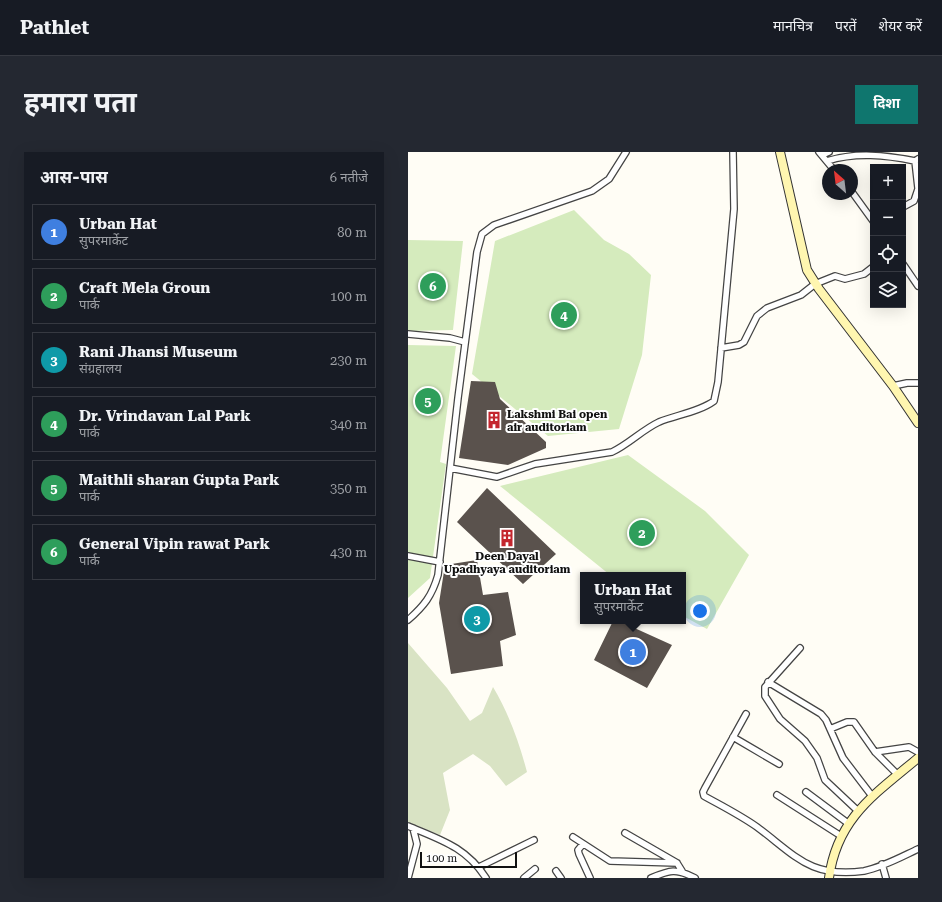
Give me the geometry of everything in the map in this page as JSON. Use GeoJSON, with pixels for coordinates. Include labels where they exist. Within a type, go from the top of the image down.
{"type":"FeatureCollection","features":[{"type":"Feature","properties":{"kind":"street"},"geometry":{"type":"LineString","coordinates":[[408,620],[421,609],[433,592],[440,562],[465,342],[477,252],[482,234],[494,225],[592,191],[609,179],[626,152]]}},
{"type":"Feature","properties":{"kind":"street"},"geometry":{"type":"LineString","coordinates":[[450,468],[497,477],[535,464],[601,454],[620,448],[649,428],[714,401],[718,382],[734,202],[733,152]]}},
{"type":"Feature","properties":{"kind":"street"},"geometry":{"type":"LineString","coordinates":[[780,152],[803,259],[807,270],[815,284],[893,386],[918,423]]}},
{"type":"Feature","properties":{"kind":"street"},"geometry":{"type":"LineString","coordinates":[[829,152],[821,154],[829,164]]}},
{"type":"Feature","properties":{"kind":"street"},"geometry":{"type":"LineString","coordinates":[[827,161],[854,155],[889,156],[916,160],[918,189],[914,201],[906,205]]}},
{"type":"Feature","properties":{"kind":"street"},"geometry":{"type":"LineString","coordinates":[[858,200],[870,217]]}},
{"type":"Feature","properties":{"kind":"street"},"geometry":{"type":"LineString","coordinates":[[906,268],[918,286]]}},
{"type":"Feature","properties":{"kind":"street"},"geometry":{"type":"LineString","coordinates":[[721,348],[739,345],[744,342],[754,321],[762,311],[801,295],[815,284],[835,276],[845,279],[864,274],[870,269]]}},
{"type":"Feature","properties":{"kind":"street"},"geometry":{"type":"LineString","coordinates":[[408,334],[450,338],[465,342]]}},
{"type":"Feature","properties":{"kind":"street"},"geometry":{"type":"LineString","coordinates":[[893,386],[907,383],[918,383]]}},
{"type":"Feature","properties":{"kind":"street"},"geometry":{"type":"LineString","coordinates":[[408,556],[440,562]]}},
{"type":"Feature","properties":{"kind":"street"},"geometry":{"type":"LineString","coordinates":[[800,648],[768,682],[765,687],[765,696],[780,719],[810,747],[817,758],[825,780],[858,811]]}},
{"type":"Feature","properties":{"kind":"street"},"geometry":{"type":"LineString","coordinates":[[768,682],[821,714],[830,729],[843,758],[872,796]]}},
{"type":"Feature","properties":{"kind":"street"},"geometry":{"type":"LineString","coordinates":[[746,714],[705,788],[703,792],[704,796],[749,822],[805,865],[829,875],[860,871],[882,864],[918,849]]}},
{"type":"Feature","properties":{"kind":"street"},"geometry":{"type":"LineString","coordinates":[[830,729],[846,722],[854,722],[875,752],[898,775]]}},
{"type":"Feature","properties":{"kind":"street"},"geometry":{"type":"LineString","coordinates":[[733,737],[779,764]]}},
{"type":"Feature","properties":{"kind":"street"},"geometry":{"type":"LineString","coordinates":[[875,752],[909,747],[918,752]]}},
{"type":"Feature","properties":{"kind":"street"},"geometry":{"type":"LineString","coordinates":[[829,875],[841,836],[858,811],[872,796],[918,758]]}},
{"type":"Feature","properties":{"kind":"street"},"geometry":{"type":"LineString","coordinates":[[806,792],[849,824]]}},
{"type":"Feature","properties":{"kind":"street"},"geometry":{"type":"LineString","coordinates":[[777,795],[841,836]]}},
{"type":"Feature","properties":{"kind":"street"},"geometry":{"type":"LineString","coordinates":[[410,827],[452,845],[464,852],[479,867],[486,878]]}},
{"type":"Feature","properties":{"kind":"street"},"geometry":{"type":"LineString","coordinates":[[408,878],[417,844],[410,827]]}},
{"type":"Feature","properties":{"kind":"street"},"geometry":{"type":"LineString","coordinates":[[625,833],[677,864],[682,871]]}},
{"type":"Feature","properties":{"kind":"street"},"geometry":{"type":"LineString","coordinates":[[573,837],[610,861],[677,864]]}},
{"type":"Feature","properties":{"kind":"street"},"geometry":{"type":"LineString","coordinates":[[479,867],[534,840]]}},
{"type":"Feature","properties":{"kind":"street"},"geometry":{"type":"LineString","coordinates":[[584,844],[578,850],[590,878]]}},
{"type":"Feature","properties":{"kind":"street"},"geometry":{"type":"LineString","coordinates":[[882,864],[886,878]]}},
{"type":"Feature","properties":{"kind":"street"},"geometry":{"type":"LineString","coordinates":[[524,878],[535,869]]}},
{"type":"Feature","properties":{"kind":"street"},"geometry":{"type":"LineString","coordinates":[[651,878],[673,870],[682,871],[695,878]]}},
{"type":"Feature","properties":{"kind":"street"},"geometry":{"type":"LineString","coordinates":[[556,871],[561,878]]}},
{"type":"Feature","properties":{"kind":"green space"},"geometry":{"type":"Polygon","coordinates":[[[574,210],[604,240],[629,254],[651,275],[642,355],[619,429],[548,436],[472,374],[495,241],[574,210]]]}},
{"type":"Feature","properties":{"kind":"green space"},"geometry":{"type":"Polygon","coordinates":[[[408,240],[463,241],[453,330],[408,331],[408,240]]]}},
{"type":"Feature","properties":{"kind":"green space"},"geometry":{"type":"Polygon","coordinates":[[[408,345],[456,346],[440,462],[446,464],[430,578],[408,598],[408,345]]]}},
{"type":"Feature","properties":{"kind":"green space"},"geometry":{"type":"Polygon","coordinates":[[[628,455],[705,511],[749,555],[707,629],[686,618],[686,572],[606,572],[500,486],[628,455]]]}},
{"type":"Feature","properties":{"kind":"green space"},"geometry":{"type":"Polygon","coordinates":[[[408,643],[447,688],[470,721],[482,713],[493,687],[513,728],[527,772],[506,786],[490,766],[473,754],[443,773],[450,810],[440,835],[408,822],[408,643]]]}},
{"type":"Feature","properties":{"kind":"building","name":"Lakshmi Bai open air auditoriam"},"geometry":{"type":"Polygon","coordinates":[[[471,381],[495,382],[500,399],[546,442],[546,448],[508,465],[459,458],[471,381]]]}},
{"type":"Feature","properties":{"kind":"building","name":"Deen Dayal Upadhyaya auditoriam"},"geometry":{"type":"Polygon","coordinates":[[[487,488],[556,554],[523,584],[457,522],[487,488]]]}},
{"type":"Feature","properties":{"kind":"building"},"geometry":{"type":"Polygon","coordinates":[[[477,560],[483,595],[508,592],[516,635],[500,641],[503,666],[451,674],[439,603],[445,565],[477,560]]]}},
{"type":"Feature","properties":{"kind":"building"},"geometry":{"type":"Polygon","coordinates":[[[612,624],[626,624],[672,645],[647,688],[594,660],[612,624]]]}},
{"type":"Feature","properties":{"kind":"place","name":"General Vipin rawat Park"},"geometry":{"type":"Point","coordinates":[433,286]}},
{"type":"Feature","properties":{"kind":"place","name":"Dr. Vrindavan Lal Park"},"geometry":{"type":"Point","coordinates":[564,315]}},
{"type":"Feature","properties":{"kind":"place","name":"Maithli sharan Gupta Park"},"geometry":{"type":"Point","coordinates":[428,401]}},
{"type":"Feature","properties":{"kind":"place","name":"Lakshmi Bai open air auditoriam"},"geometry":{"type":"Point","coordinates":[494,420]}},
{"type":"Feature","properties":{"kind":"place","name":"Craft Mela Groun"},"geometry":{"type":"Point","coordinates":[642,533]}},
{"type":"Feature","properties":{"kind":"place","name":"Deen Dayal Upadhyaya auditoriam"},"geometry":{"type":"Point","coordinates":[507,538]}},
{"type":"Feature","properties":{"kind":"place","name":"Rani Jhansi Museum"},"geometry":{"type":"Point","coordinates":[477,619]}},
{"type":"Feature","properties":{"kind":"place","name":"Urban Hat"},"geometry":{"type":"Point","coordinates":[633,652]}}]}
